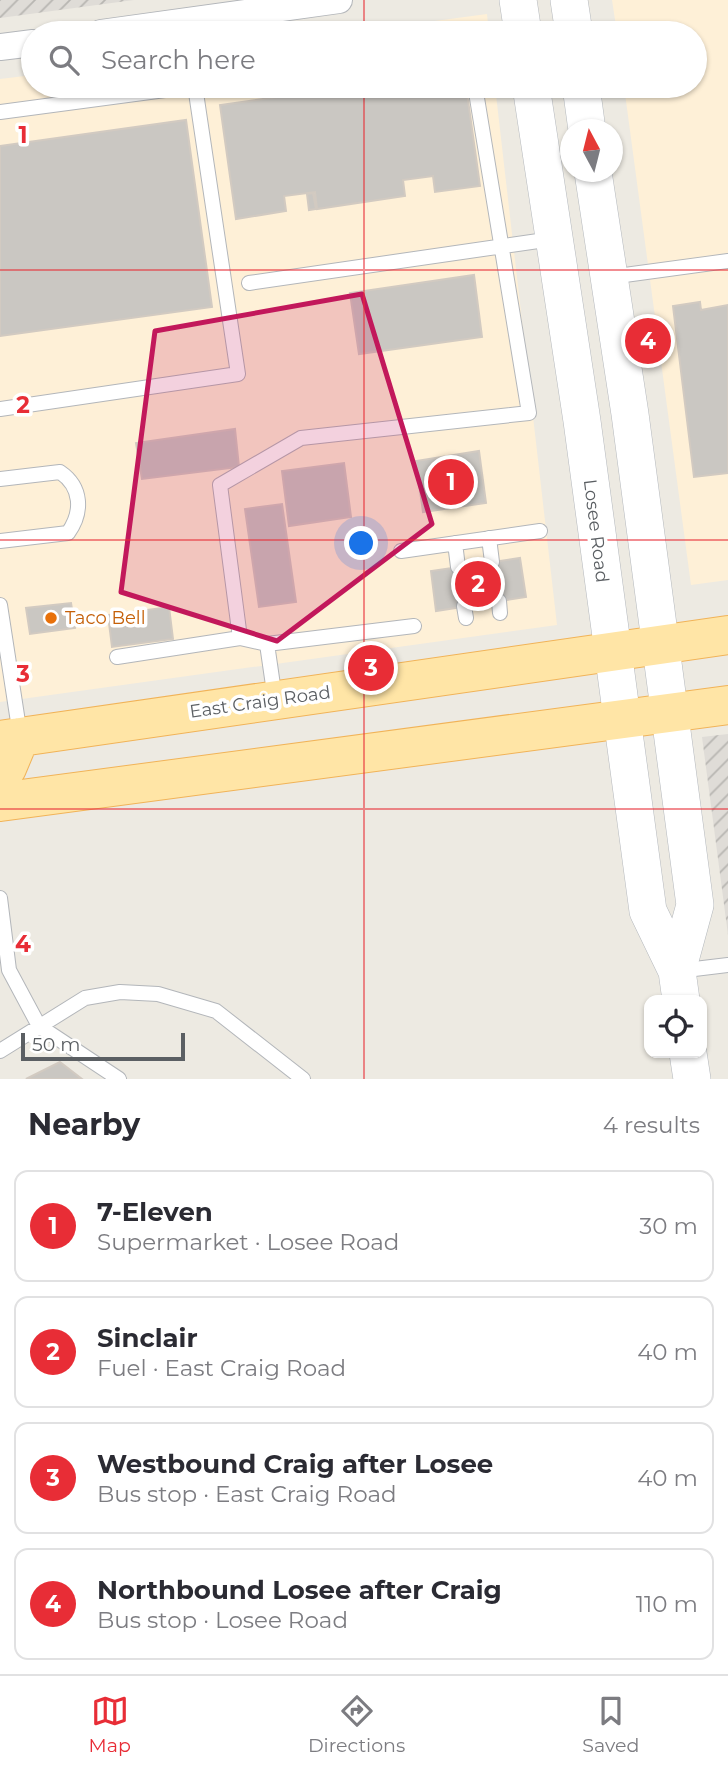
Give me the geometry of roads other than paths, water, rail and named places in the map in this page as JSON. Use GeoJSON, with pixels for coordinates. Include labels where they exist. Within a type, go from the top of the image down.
{"type":"FeatureCollection","features":[{"type":"Feature","properties":{"kind":"main road"},"geometry":{"type":"LineString","coordinates":[[518,0],[521,21]]}},
{"type":"Feature","properties":{"kind":"main road"},"geometry":{"type":"LineString","coordinates":[[569,0],[572,21]]}},
{"type":"Feature","properties":{"kind":"main road","name":"Losee Road"},"geometry":{"type":"LineString","coordinates":[[533,98],[582,421],[648,911],[679,986]]}},
{"type":"Feature","properties":{"kind":"main road"},"geometry":{"type":"LineString","coordinates":[[582,98],[585,119]]}},
{"type":"Feature","properties":{"kind":"main road"},"geometry":{"type":"LineString","coordinates":[[595,182],[695,905],[679,986]]}},
{"type":"Feature","properties":{"kind":"main road","name":"East Craig Road"},"geometry":{"type":"LineString","coordinates":[[10,738],[728,635]]}},
{"type":"Feature","properties":{"kind":"main road"},"geometry":{"type":"LineString","coordinates":[[0,802],[728,705]]}},
{"type":"Feature","properties":{"kind":"main road"},"geometry":{"type":"LineString","coordinates":[[0,772],[8,768],[10,738]]}},
{"type":"Feature","properties":{"kind":"main road"},"geometry":{"type":"LineString","coordinates":[[689,1058],[692,1079]]}},
{"type":"Feature","properties":{"kind":"street"},"geometry":{"type":"LineString","coordinates":[[213,21],[286,4],[339,0]]}},
{"type":"Feature","properties":{"kind":"street"},"geometry":{"type":"LineString","coordinates":[[0,47],[21,44]]}},
{"type":"Feature","properties":{"kind":"lane"},"geometry":{"type":"LineString","coordinates":[[0,112],[105,98]]}},
{"type":"Feature","properties":{"kind":"lane"},"geometry":{"type":"LineString","coordinates":[[0,409],[237,374],[197,98]]}},
{"type":"Feature","properties":{"kind":"lane"},"geometry":{"type":"LineString","coordinates":[[240,638],[220,485],[301,438],[529,413],[477,98]]}},
{"type":"Feature","properties":{"kind":"lane"},"geometry":{"type":"LineString","coordinates":[[249,283],[554,239]]}},
{"type":"Feature","properties":{"kind":"lane"},"geometry":{"type":"LineString","coordinates":[[609,277],[728,261]]}},
{"type":"Feature","properties":{"kind":"lane"},"geometry":{"type":"LineString","coordinates":[[0,479],[60,472],[72,484],[79,510],[68,533],[0,541]]}},
{"type":"Feature","properties":{"kind":"lane"},"geometry":{"type":"LineString","coordinates":[[401,551],[540,531]]}},
{"type":"Feature","properties":{"kind":"lane"},"geometry":{"type":"LineString","coordinates":[[489,538],[492,562]]}},
{"type":"Feature","properties":{"kind":"lane"},"geometry":{"type":"LineString","coordinates":[[455,543],[458,567]]}},
{"type":"Feature","properties":{"kind":"lane"},"geometry":{"type":"LineString","coordinates":[[0,605],[10,738]]}},
{"type":"Feature","properties":{"kind":"lane"},"geometry":{"type":"LineString","coordinates":[[117,657],[240,638],[267,644],[414,626]]}},
{"type":"Feature","properties":{"kind":"lane"},"geometry":{"type":"LineString","coordinates":[[267,644],[275,700]]}},
{"type":"Feature","properties":{"kind":"lane"},"geometry":{"type":"LineString","coordinates":[[0,898],[9,970],[39,1026],[119,1079]]}},
{"type":"Feature","properties":{"kind":"lane"},"geometry":{"type":"LineString","coordinates":[[679,986],[728,965]]}},
{"type":"Feature","properties":{"kind":"lane"},"geometry":{"type":"LineString","coordinates":[[0,1051],[85,999],[120,992],[158,994],[216,1011],[303,1079]]}},
{"type":"Feature","properties":{"kind":"place","name":"Northbound Losee after Craig"},"geometry":{"type":"Point","coordinates":[648,341]}},
{"type":"Feature","properties":{"kind":"place","name":"7-Eleven"},"geometry":{"type":"Point","coordinates":[451,482]}},
{"type":"Feature","properties":{"kind":"place","name":"Sinclair"},"geometry":{"type":"Point","coordinates":[478,584]}},
{"type":"Feature","properties":{"kind":"place","name":"Taco Bell"},"geometry":{"type":"Point","coordinates":[51,618]}},
{"type":"Feature","properties":{"kind":"place","name":"Westbound Craig after Losee"},"geometry":{"type":"Point","coordinates":[371,668]}}]}
